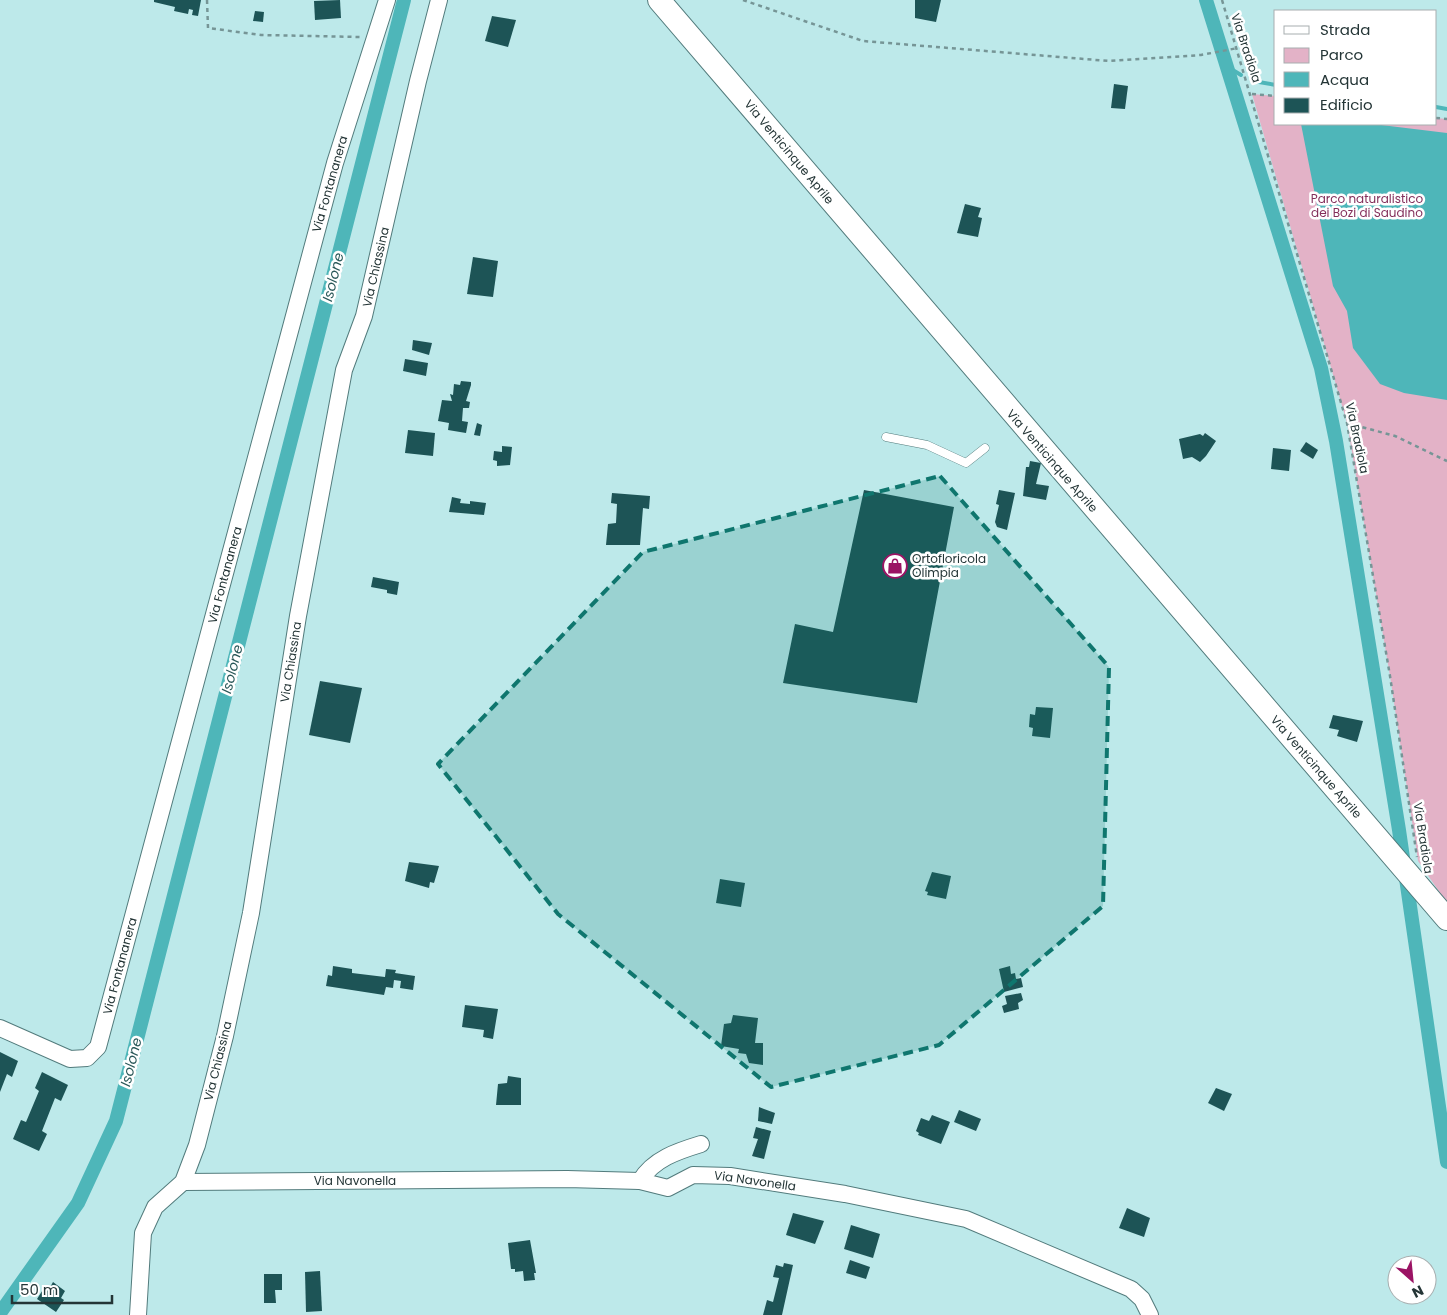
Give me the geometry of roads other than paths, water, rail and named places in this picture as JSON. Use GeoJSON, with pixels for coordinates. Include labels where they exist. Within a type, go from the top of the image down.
{"type":"FeatureCollection","features":[{"type":"Feature","properties":{"kind":"main road","name":"Via Venticinque Aprile"},"geometry":{"type":"LineString","coordinates":[[659,0],[1388,851],[1416,871],[1447,920]]}},
{"type":"Feature","properties":{"kind":"street","name":"Via Fontananera"},"geometry":{"type":"LineString","coordinates":[[0,1028],[70,1059],[87,1058],[98,1047],[335,163],[387,0]]}},
{"type":"Feature","properties":{"kind":"street","name":"Via Chiassina"},"geometry":{"type":"LineString","coordinates":[[138,1315],[143,1233],[155,1207],[183,1182],[197,1145],[220,1054],[251,913],[298,616],[344,370],[364,316],[418,81],[440,0]]}},
{"type":"Feature","properties":{"kind":"street"},"geometry":{"type":"LineString","coordinates":[[645,1182],[647,1170],[656,1163],[673,1154],[701,1144]]}},
{"type":"Feature","properties":{"kind":"street","name":"Via Navonella"},"geometry":{"type":"LineString","coordinates":[[183,1182],[567,1179],[645,1182],[668,1188],[693,1175],[730,1176],[845,1194],[966,1219],[1131,1289],[1142,1298],[1150,1315]]}},
{"type":"Feature","properties":{"kind":"lane"},"geometry":{"type":"LineString","coordinates":[[886,437],[927,445],[966,463],[986,448]]}},
{"type":"Feature","properties":{"kind":"water","name":"Parco naturalistico dei Bozi di Saudino"},"geometry":{"type":"Polygon","coordinates":[[[1301,125],[1381,125],[1447,133],[1447,400],[1404,393],[1380,384],[1353,348],[1347,311],[1333,286],[1301,125]]]}},
{"type":"Feature","properties":{"kind":"waterway","name":"Isolone"},"geometry":{"type":"LineString","coordinates":[[0,1313],[78,1203],[116,1121],[404,0]]}},
{"type":"Feature","properties":{"kind":"waterway"},"geometry":{"type":"LineString","coordinates":[[1206,0],[1321,368],[1336,441],[1399,830],[1447,1162]]}},
{"type":"Feature","properties":{"kind":"waterway"},"geometry":{"type":"LineString","coordinates":[[1226,66],[1241,75]]}},
{"type":"Feature","properties":{"kind":"waterway"},"geometry":{"type":"LineString","coordinates":[[1253,81],[1274,85]]}},
{"type":"Feature","properties":{"kind":"waterway"},"geometry":{"type":"LineString","coordinates":[[1437,107],[1447,109]]}},
{"type":"Feature","properties":{"kind":"place","name":"Ortofloricola Olimpia"},"geometry":{"type":"Point","coordinates":[895,566]}}]}
